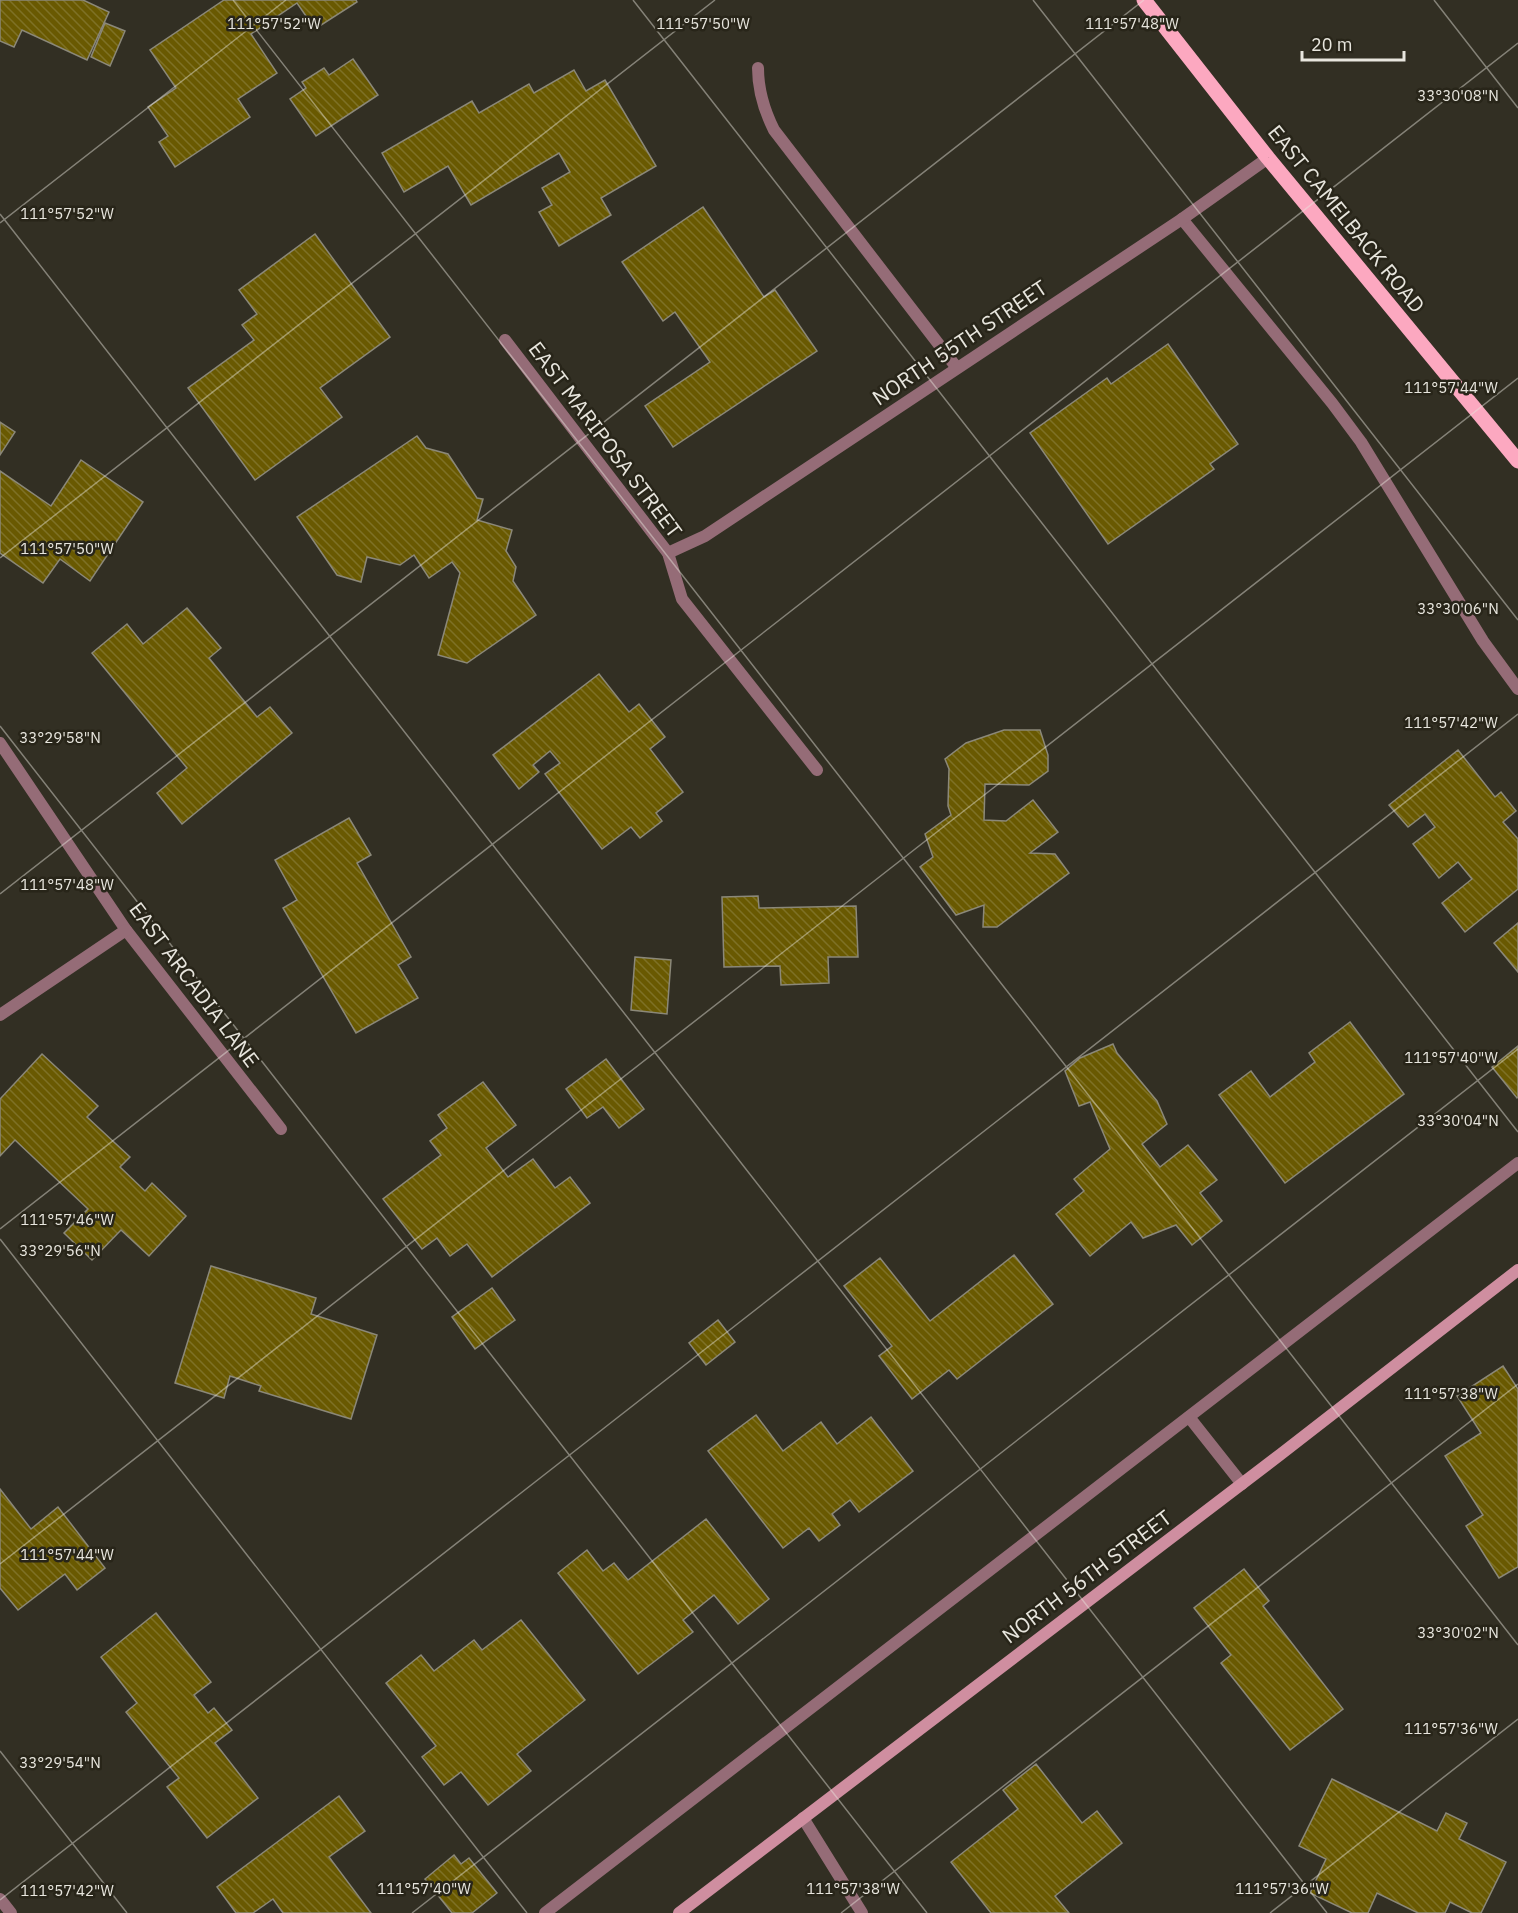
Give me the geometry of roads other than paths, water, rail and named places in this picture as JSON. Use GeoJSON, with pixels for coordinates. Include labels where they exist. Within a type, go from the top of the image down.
{"type":"FeatureCollection","features":[{"type":"Feature","properties":{"kind":"main road","name":"EAST CAMELBACK ROAD"},"geometry":{"type":"LineString","coordinates":[[1144,0],[1268,158],[1518,461]]}},
{"type":"Feature","properties":{"kind":"main road","name":"NORTH 56TH STREET"},"geometry":{"type":"LineString","coordinates":[[679,1913],[1242,1484],[1518,1270]]}},
{"type":"Feature","properties":{"kind":"street"},"geometry":{"type":"LineString","coordinates":[[758,68],[758,84],[774,130],[957,368]]}},
{"type":"Feature","properties":{"kind":"street","name":"NORTH 55TH STREET"},"geometry":{"type":"LineString","coordinates":[[668,552],[705,536],[1182,219],[1268,158]]}},
{"type":"Feature","properties":{"kind":"street"},"geometry":{"type":"LineString","coordinates":[[1182,219],[1361,442],[1482,641],[1518,689]]}},
{"type":"Feature","properties":{"kind":"street","name":"EAST MARIPOSA STREET"},"geometry":{"type":"LineString","coordinates":[[505,340],[668,552],[682,599],[817,770]]}},
{"type":"Feature","properties":{"kind":"street","name":"EAST ARCADIA LANE"},"geometry":{"type":"LineString","coordinates":[[0,743],[126,930],[280,1129]]}},
{"type":"Feature","properties":{"kind":"street"},"geometry":{"type":"LineString","coordinates":[[0,1016],[126,930]]}},
{"type":"Feature","properties":{"kind":"street"},"geometry":{"type":"LineString","coordinates":[[545,1913],[1518,1163]]}},
{"type":"Feature","properties":{"kind":"street"},"geometry":{"type":"LineString","coordinates":[[1189,1417],[1242,1484]]}},
{"type":"Feature","properties":{"kind":"street"},"geometry":{"type":"LineString","coordinates":[[803,1818],[862,1913]]}},
{"type":"Feature","properties":{"kind":"street"},"geometry":{"type":"LineString","coordinates":[[0,1899],[11,1913]]}}]}
